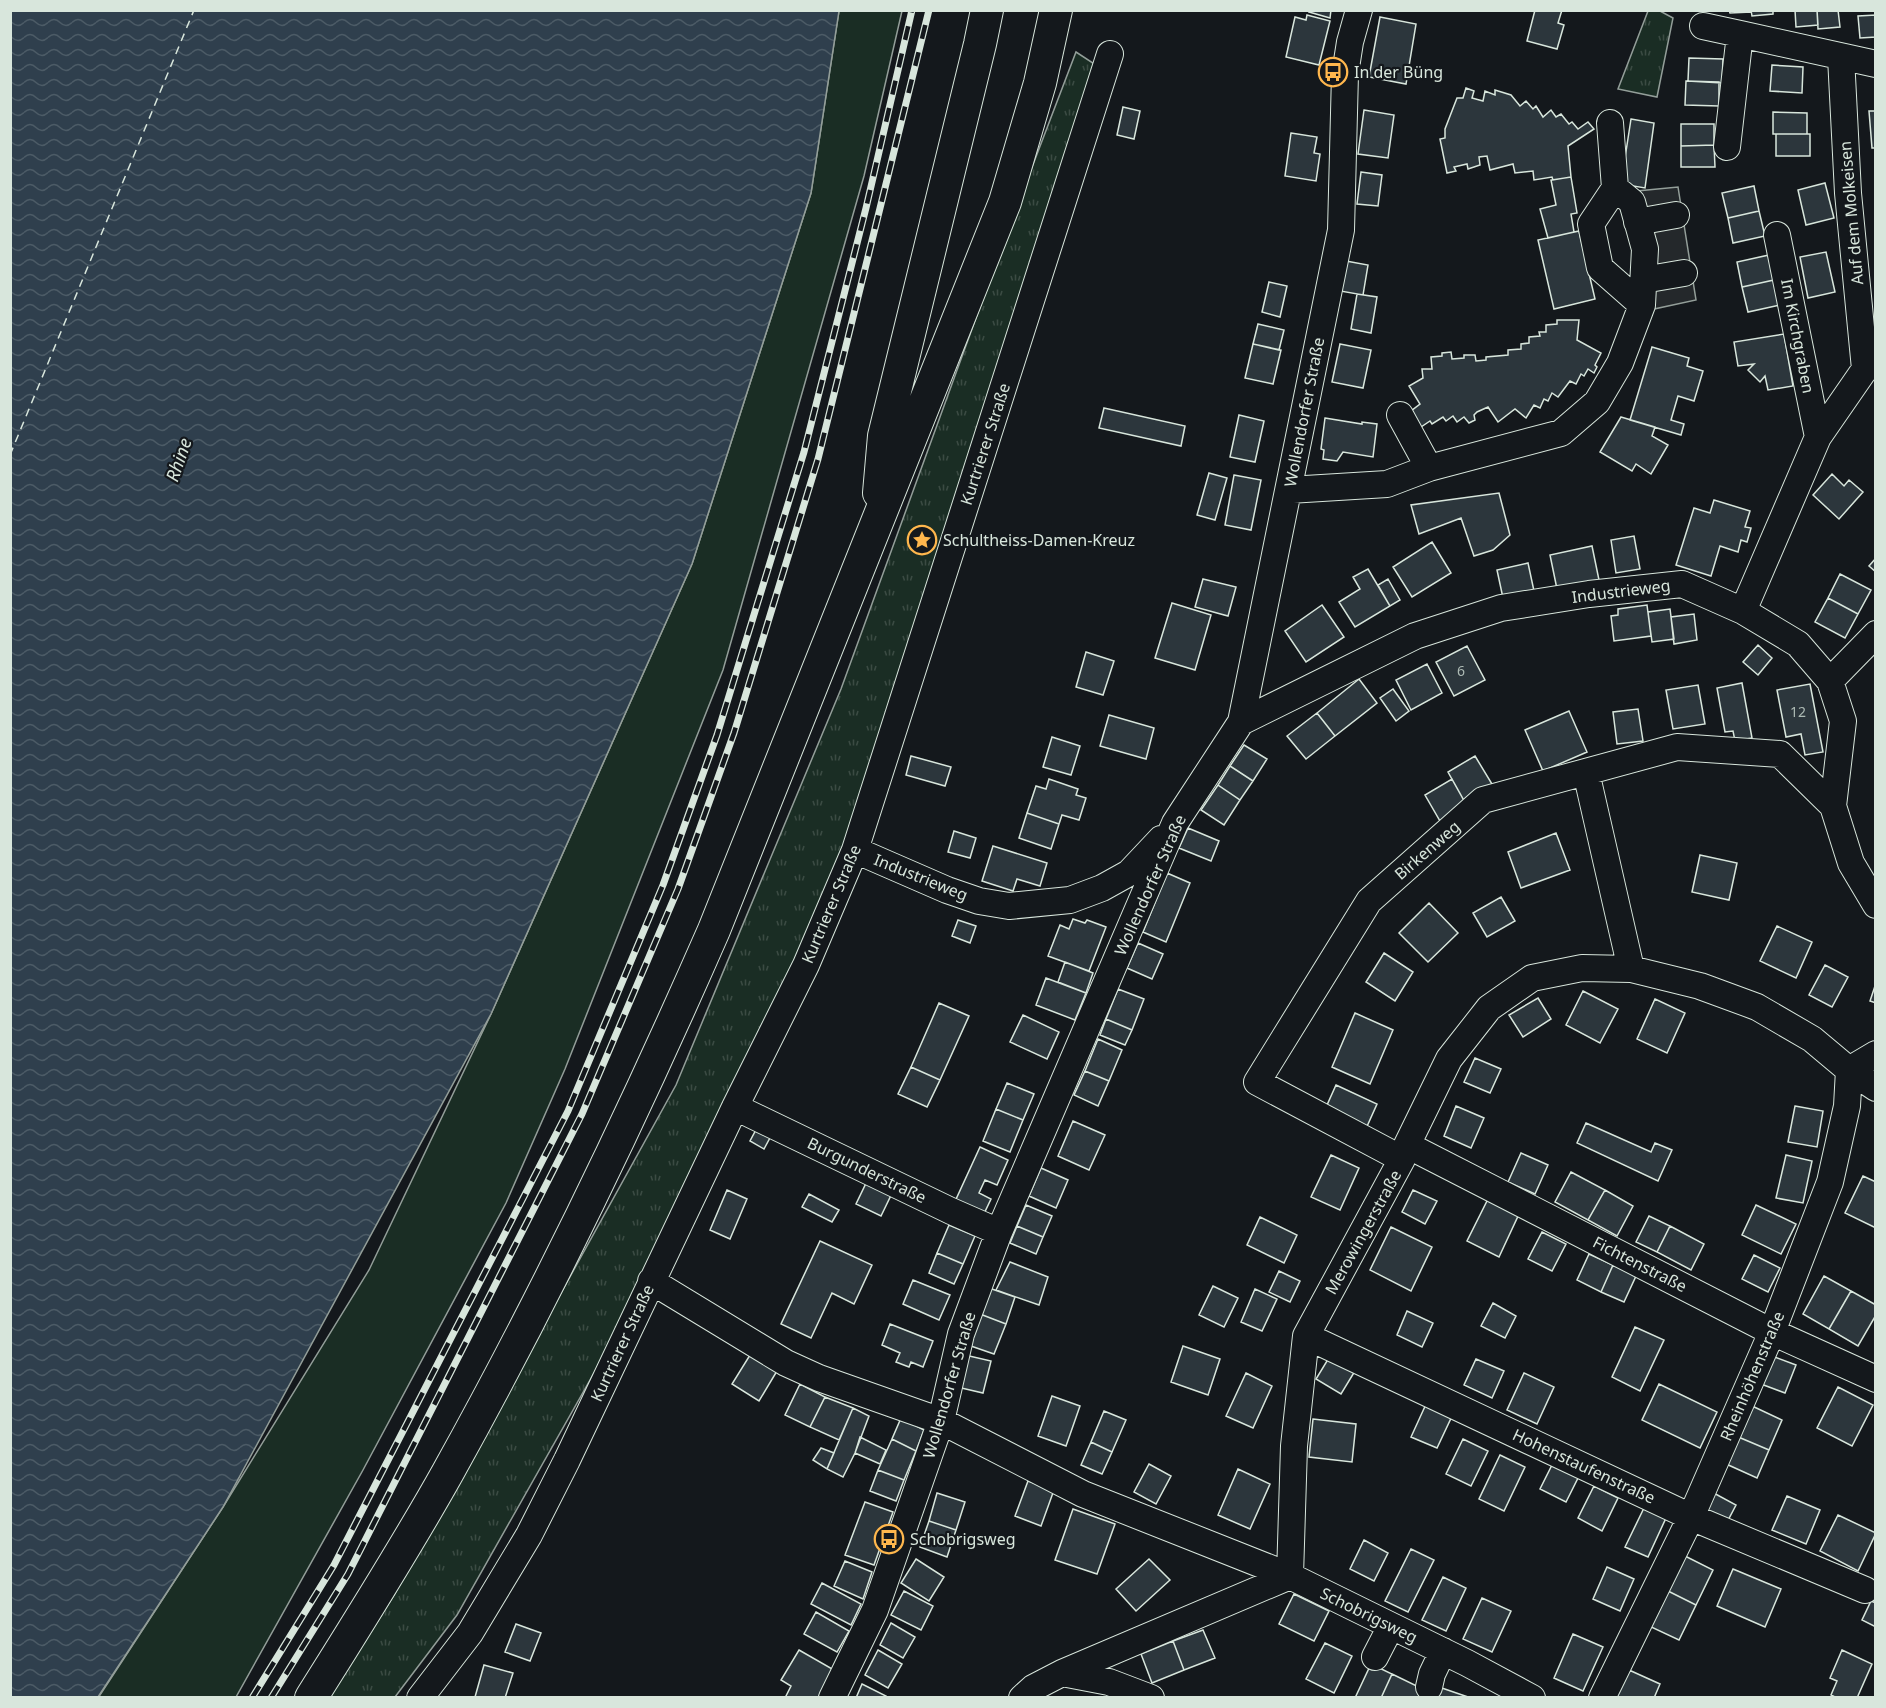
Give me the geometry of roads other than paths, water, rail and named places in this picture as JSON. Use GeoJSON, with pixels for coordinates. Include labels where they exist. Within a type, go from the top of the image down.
{"type":"FeatureCollection","features":[{"type":"Feature","properties":{"kind":"main road"},"geometry":{"type":"LineString","coordinates":[[877,521],[884,435],[987,10]]}},
{"type":"Feature","properties":{"kind":"main road"},"geometry":{"type":"LineString","coordinates":[[311,1698],[447,1474],[529,1323],[609,1164],[662,1049],[714,930],[1005,202],[1040,83],[1056,10]]}},
{"type":"Feature","properties":{"kind":"main road"},"geometry":{"type":"LineString","coordinates":[[1040,83],[1080,10]]}},
{"type":"Feature","properties":{"kind":"street","name":"Wollendorfer Straße"},"geometry":{"type":"LineString","coordinates":[[832,1698],[875,1610],[941,1421],[962,1334],[999,1232],[1175,823],[1241,722],[1341,230],[1345,74],[1350,42],[1359,10]]}},
{"type":"Feature","properties":{"kind":"street"},"geometry":{"type":"LineString","coordinates":[[1703,26],[1875,64]]}},
{"type":"Feature","properties":{"kind":"street"},"geometry":{"type":"LineString","coordinates":[[1727,147],[1740,34]]}},
{"type":"Feature","properties":{"kind":"street","name":"Kurtrierer Straße"},"geometry":{"type":"LineString","coordinates":[[420,1698],[470,1633],[528,1535],[567,1460],[735,1107],[806,965],[855,850],[1110,54]]}},
{"type":"Feature","properties":{"kind":"street","name":"Auf dem Molkeisen"},"geometry":{"type":"LineString","coordinates":[[1841,57],[1848,193],[1870,367]]}},
{"type":"Feature","properties":{"kind":"street"},"geometry":{"type":"LineString","coordinates":[[1610,123],[1615,188],[1591,224],[1600,268],[1642,305]]}},
{"type":"Feature","properties":{"kind":"street"},"geometry":{"type":"LineString","coordinates":[[1289,490],[1387,484],[1429,468],[1561,433],[1597,402],[1620,363],[1642,305],[1645,249],[1632,202],[1615,188]]}},
{"type":"Feature","properties":{"kind":"street"},"geometry":{"type":"LineString","coordinates":[[1637,222],[1676,215]]}},
{"type":"Feature","properties":{"kind":"street","name":"Im Kirchgraben"},"geometry":{"type":"LineString","coordinates":[[1778,235],[1818,437]]}},
{"type":"Feature","properties":{"kind":"street"},"geometry":{"type":"LineString","coordinates":[[1643,280],[1684,273]]}},
{"type":"Feature","properties":{"kind":"street"},"geometry":{"type":"LineString","coordinates":[[1743,610],[1818,437],[1870,367]]}},
{"type":"Feature","properties":{"kind":"street"},"geometry":{"type":"LineString","coordinates":[[1400,415],[1429,468]]}},
{"type":"Feature","properties":{"kind":"street","name":"Industrieweg"},"geometry":{"type":"LineString","coordinates":[[1241,722],[1415,636],[1501,608],[1589,594],[1682,584],[1743,610],[1798,644],[1830,681],[1843,721],[1833,806],[1851,863],[1875,905]]}},
{"type":"Feature","properties":{"kind":"street"},"geometry":{"type":"LineString","coordinates":[[1830,681],[1875,634]]}},
{"type":"Feature","properties":{"kind":"street","name":"Birkenweg"},"geometry":{"type":"LineString","coordinates":[[1405,1152],[1257,1082],[1369,900],[1484,800],[1677,747],[1780,754],[1833,806]]}},
{"type":"Feature","properties":{"kind":"street"},"geometry":{"type":"LineString","coordinates":[[1586,772],[1631,969]]}},
{"type":"Feature","properties":{"kind":"street","name":"Industrieweg"},"geometry":{"type":"LineString","coordinates":[[855,850],[947,890],[979,901],[1009,906],[1070,900],[1102,888],[1129,873],[1175,823]]}},
{"type":"Feature","properties":{"kind":"street","name":"Merowingerstraße"},"geometry":{"type":"LineString","coordinates":[[1290,1576],[1294,1446],[1306,1336],[1405,1152],[1449,1059],[1489,1008],[1532,978],[1582,968],[1631,969],[1700,986],[1757,1007],[1812,1039],[1849,1071],[1875,1088]]}},
{"type":"Feature","properties":{"kind":"street"},"geometry":{"type":"LineString","coordinates":[[1849,1071],[1875,1054]]}},
{"type":"Feature","properties":{"kind":"street","name":"Rheinhöhenstraße"},"geometry":{"type":"LineString","coordinates":[[1602,1698],[1691,1517],[1772,1332],[1830,1182],[1847,1106],[1849,1071]]}},
{"type":"Feature","properties":{"kind":"street","name":"Burgunderstraße"},"geometry":{"type":"LineString","coordinates":[[735,1107],[999,1232]]}},
{"type":"Feature","properties":{"kind":"street","name":"Fichtenstraße"},"geometry":{"type":"LineString","coordinates":[[1405,1152],[1772,1332],[1875,1379]]}},
{"type":"Feature","properties":{"kind":"street","name":"Schobrigsweg"},"geometry":{"type":"LineString","coordinates":[[651,1281],[786,1363],[819,1378],[941,1421],[1083,1494],[1290,1576],[1443,1651],[1532,1698]]}},
{"type":"Feature","properties":{"kind":"street","name":"Hohenstaufenstraße"},"geometry":{"type":"LineString","coordinates":[[1306,1336],[1691,1517],[1865,1590]]}},
{"type":"Feature","properties":{"kind":"street"},"geometry":{"type":"LineString","coordinates":[[1022,1698],[1033,1688],[1062,1672],[1290,1576]]}},
{"type":"Feature","properties":{"kind":"street"},"geometry":{"type":"LineString","coordinates":[[1375,1657],[1391,1626]]}},
{"type":"Feature","properties":{"kind":"street"},"geometry":{"type":"LineString","coordinates":[[1429,1687],[1432,1674],[1443,1651]]}},
{"type":"Feature","properties":{"kind":"street"},"geometry":{"type":"LineString","coordinates":[[1062,1672],[1109,1682],[1151,1698]]}},
{"type":"Feature","properties":{"kind":"water","name":"Rhine"},"geometry":{"type":"Polygon","coordinates":[[[11,10],[839,11],[811,193],[692,564],[491,1014],[223,1507],[98,1697],[11,1697],[11,10]]]}},
{"type":"Feature","properties":{"kind":"railway"},"geometry":{"type":"LineString","coordinates":[[252,1698],[334,1565],[568,1111],[663,885],[717,735],[804,452],[866,208],[912,10]]}},
{"type":"Feature","properties":{"kind":"railway"},"geometry":{"type":"LineString","coordinates":[[271,1698],[348,1574],[582,1114],[678,889],[734,733],[818,459],[929,10]]}},
{"type":"Feature","properties":{"kind":"place","name":"In der Büng"},"geometry":{"type":"Point","coordinates":[1333,72]}},
{"type":"Feature","properties":{"kind":"place","name":"Schultheiss-Damen-Kreuz"},"geometry":{"type":"Point","coordinates":[922,540]}},
{"type":"Feature","properties":{"kind":"place","name":"Schobrigsweg"},"geometry":{"type":"Point","coordinates":[889,1539]}}]}
